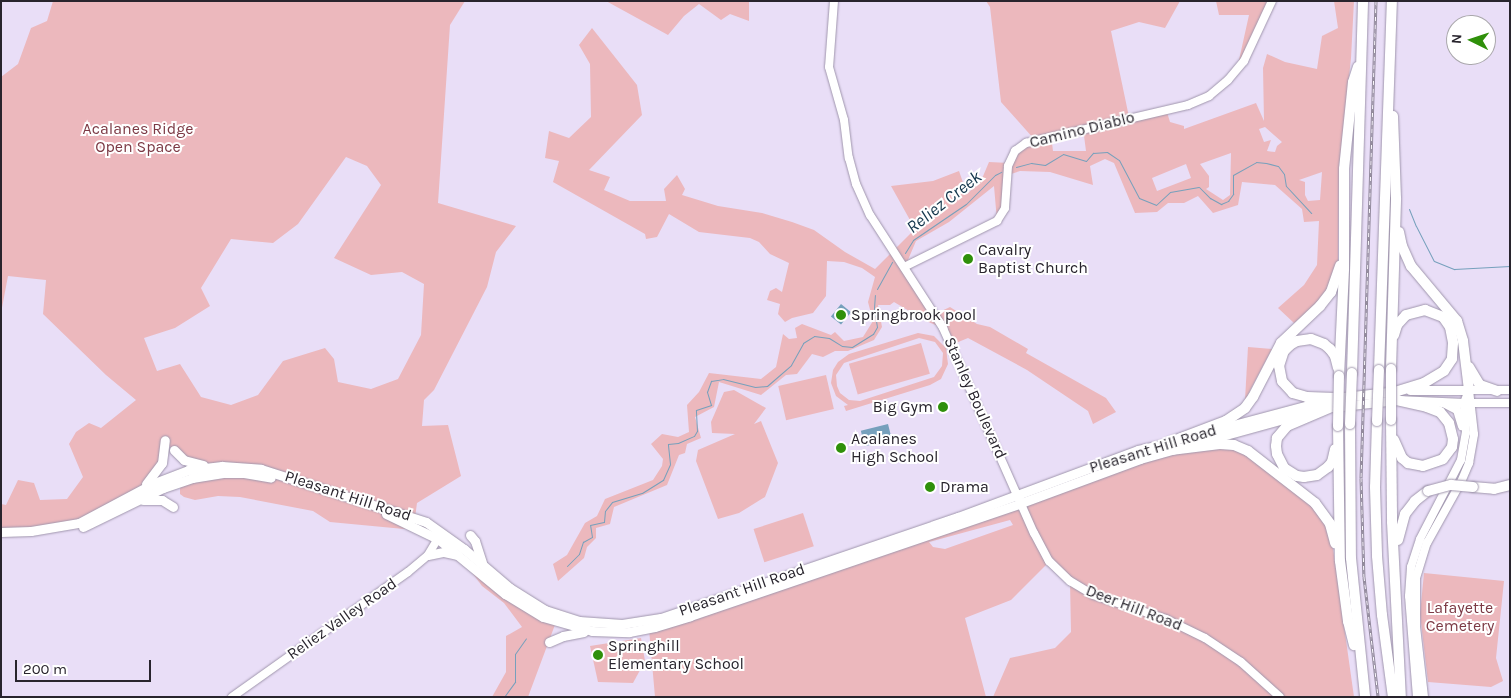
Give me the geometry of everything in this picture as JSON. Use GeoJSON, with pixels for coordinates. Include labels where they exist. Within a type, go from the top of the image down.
{"type":"FeatureCollection","features":[{"type":"Feature","properties":{"kind":"highway"},"geometry":{"type":"LineString","coordinates":[[1363,1],[1350,424],[1350,538],[1359,658],[1364,697]]}},
{"type":"Feature","properties":{"kind":"highway"},"geometry":{"type":"LineString","coordinates":[[1392,1],[1377,421],[1376,546],[1381,605],[1393,697]]}},
{"type":"Feature","properties":{"kind":"highway"},"geometry":{"type":"LineString","coordinates":[[1359,658],[1350,636],[1340,561],[1338,426],[1344,235],[1344,159],[1353,82],[1362,51]]}},
{"type":"Feature","properties":{"kind":"highway"},"geometry":{"type":"LineString","coordinates":[[1389,91],[1394,128],[1399,236],[1406,256],[1418,275],[1457,321],[1462,336],[1469,390]]}},
{"type":"Feature","properties":{"kind":"highway"},"geometry":{"type":"LineString","coordinates":[[1396,198],[1391,420],[1401,697]]}},
{"type":"Feature","properties":{"kind":"highway"},"geometry":{"type":"LineString","coordinates":[[1170,446],[1226,421],[1249,403],[1281,343],[1320,306],[1331,292],[1340,267],[1344,235]]}},
{"type":"Feature","properties":{"kind":"highway"},"geometry":{"type":"LineString","coordinates":[[1391,370],[1395,331],[1402,319],[1412,312],[1425,310],[1443,317],[1450,327],[1454,342],[1448,365],[1432,379],[1397,395]]}},
{"type":"Feature","properties":{"kind":"highway"},"geometry":{"type":"LineString","coordinates":[[1334,402],[1300,396],[1287,388],[1280,374],[1281,358],[1284,352],[1296,341],[1318,340],[1335,356],[1339,376]]}},
{"type":"Feature","properties":{"kind":"highway"},"geometry":{"type":"LineString","coordinates":[[1466,362],[1480,385],[1497,391]]}},
{"type":"Feature","properties":{"kind":"highway"},"geometry":{"type":"LineString","coordinates":[[1391,420],[1397,451],[1408,462],[1416,465],[1430,466],[1443,459],[1452,447],[1450,423],[1440,412],[1397,395]]}},
{"type":"Feature","properties":{"kind":"highway"},"geometry":{"type":"LineString","coordinates":[[1334,402],[1287,426],[1278,438],[1276,446],[1280,462],[1290,473],[1297,476],[1310,477],[1322,471],[1332,462],[1338,426]]}},
{"type":"Feature","properties":{"kind":"highway"},"geometry":{"type":"LineString","coordinates":[[1170,446],[1227,444],[1240,447],[1255,455],[1308,496],[1320,509],[1330,524],[1340,561]]}},
{"type":"Feature","properties":{"kind":"highway"},"geometry":{"type":"LineString","coordinates":[[1397,608],[1399,529],[1410,506],[1428,492],[1451,485],[1494,489],[1510,485]]}},
{"type":"Feature","properties":{"kind":"main road","name":"Pleasant Hill Road"},"geometry":{"type":"LineString","coordinates":[[1,538],[82,528],[178,473],[208,466],[244,466],[271,472],[415,518],[482,564],[532,603],[559,616],[596,623],[643,622],[958,517],[1138,450],[1170,446],[1334,402],[1469,390]]}},
{"type":"Feature","properties":{"kind":"main road","name":"Pleasant Hill Road"},"geometry":{"type":"LineString","coordinates":[[1397,395],[1433,401],[1468,403]]}},
{"type":"Feature","properties":{"kind":"main road"},"geometry":{"type":"LineString","coordinates":[[165,440],[164,457],[159,468],[139,496],[162,500],[173,507]]}},
{"type":"Feature","properties":{"kind":"main road","name":"Pleasant Hill Road"},"geometry":{"type":"LineString","coordinates":[[462,552],[523,606],[556,622],[592,631],[615,632],[655,627],[1021,503],[1170,446]]}},
{"type":"Feature","properties":{"kind":"main road"},"geometry":{"type":"LineString","coordinates":[[174,450],[184,460],[208,466]]}},
{"type":"Feature","properties":{"kind":"main road","name":"Pleasant Hill Road"},"geometry":{"type":"LineString","coordinates":[[1,532],[31,531],[79,523],[139,496],[192,478],[225,473],[244,473],[285,481],[394,517],[440,536]]}},
{"type":"Feature","properties":{"kind":"main road"},"geometry":{"type":"LineString","coordinates":[[428,555],[444,552],[462,552],[471,544],[470,535],[475,541],[482,564]]}},
{"type":"Feature","properties":{"kind":"main road"},"geometry":{"type":"LineString","coordinates":[[549,642],[571,634],[592,631]]}},
{"type":"Feature","properties":{"kind":"street","name":"Stanley Boulevard"},"geometry":{"type":"LineString","coordinates":[[834,1],[829,67],[844,120],[849,158],[856,184],[870,215],[943,328],[1017,494]]}},
{"type":"Feature","properties":{"kind":"street","name":"Camino Diablo"},"geometry":{"type":"LineString","coordinates":[[904,267],[997,221],[1005,208],[1008,166],[1015,150],[1026,143],[1188,105],[1208,96],[1228,80],[1244,61],[1272,1]]}},
{"type":"Feature","properties":{"kind":"street","name":"Pleasant Hill Road"},"geometry":{"type":"LineString","coordinates":[[1469,390],[1510,390]]}},
{"type":"Feature","properties":{"kind":"street"},"geometry":{"type":"LineString","coordinates":[[1416,697],[1409,596],[1411,567],[1420,539],[1458,469],[1465,442],[1469,390]]}},
{"type":"Feature","properties":{"kind":"street"},"geometry":{"type":"LineString","coordinates":[[1433,401],[1451,405],[1457,410],[1461,417],[1465,442]]}},
{"type":"Feature","properties":{"kind":"street","name":"Pleasant Hill Road"},"geometry":{"type":"LineString","coordinates":[[1468,403],[1510,403]]}},
{"type":"Feature","properties":{"kind":"street"},"geometry":{"type":"LineString","coordinates":[[1424,697],[1416,628],[1416,578],[1427,543],[1461,482],[1469,462],[1474,434],[1468,403]]}},
{"type":"Feature","properties":{"kind":"street","name":"Deer Hill Road"},"geometry":{"type":"LineString","coordinates":[[1017,494],[1049,562],[1070,581],[1093,595],[1166,619],[1205,638],[1241,662],[1280,697]]}},
{"type":"Feature","properties":{"kind":"street","name":"Reliez Valley Road"},"geometry":{"type":"LineString","coordinates":[[232,697],[399,579],[428,555],[440,536]]}},
{"type":"Feature","properties":{"kind":"green space","name":"Acalanes Ridge Open Space"},"geometry":{"type":"Polygon","coordinates":[[[53,1],[465,1],[450,25],[438,203],[516,226],[496,252],[487,287],[434,390],[424,400],[422,426],[448,425],[461,476],[417,503],[415,518],[292,478],[196,464],[173,450],[165,441],[165,450],[148,482],[79,523],[1,532],[1,504],[6,505],[18,480],[34,483],[40,500],[67,499],[83,477],[69,444],[76,432],[89,423],[101,428],[136,400],[106,375],[43,314],[46,280],[8,276],[1,313],[1,77],[18,64],[31,28],[47,21],[53,1]],[[346,157],[298,224],[273,243],[231,239],[201,288],[210,306],[175,328],[144,338],[157,371],[180,364],[201,397],[231,405],[258,395],[283,361],[325,348],[334,359],[338,382],[371,389],[398,379],[421,335],[424,284],[402,272],[371,275],[334,258],[381,185],[367,166],[346,157]]]}},
{"type":"Feature","properties":{"kind":"green space"},"geometry":{"type":"Polygon","coordinates":[[[606,1],[749,1],[749,21],[730,14],[721,20],[699,4],[684,16],[668,35],[606,1]]]}},
{"type":"Feature","properties":{"kind":"green space"},"geometry":{"type":"Polygon","coordinates":[[[986,1],[1180,1],[1165,28],[1139,22],[1111,31],[1129,117],[1166,109],[1170,122],[1184,126],[1184,129],[1256,103],[1264,121],[1263,68],[1267,54],[1285,62],[1317,69],[1322,36],[1338,28],[1334,1],[1354,1],[1351,58],[1339,171],[1338,261],[1332,284],[1309,312],[1294,323],[1278,308],[1304,285],[1317,265],[1319,221],[1304,222],[1302,209],[1275,185],[1242,182],[1238,205],[1213,213],[1198,196],[1184,203],[1168,203],[1157,212],[1135,213],[1114,163],[1105,159],[1090,166],[1093,185],[1050,172],[1020,171],[1008,175],[1005,208],[997,221],[994,186],[949,222],[916,241],[905,267],[935,314],[950,307],[977,324],[990,327],[1028,349],[1026,353],[1106,398],[1116,412],[1093,424],[1088,411],[1027,370],[968,338],[951,345],[943,328],[926,321],[894,302],[890,305],[878,305],[882,327],[874,340],[848,351],[835,351],[823,357],[812,354],[797,374],[786,375],[761,395],[719,382],[714,407],[695,417],[701,438],[687,444],[685,453],[679,455],[667,485],[614,507],[610,524],[596,528],[596,538],[587,547],[584,558],[558,581],[553,564],[567,555],[585,523],[597,516],[605,499],[653,480],[662,466],[663,459],[651,444],[662,434],[678,437],[689,432],[687,405],[699,392],[709,373],[761,379],[776,367],[783,334],[789,339],[797,338],[795,328],[802,324],[831,335],[835,332],[844,341],[863,337],[873,321],[868,302],[875,277],[862,268],[844,262],[827,261],[826,296],[813,313],[792,318],[785,322],[778,314],[780,304],[767,300],[770,291],[776,288],[782,292],[789,263],[770,254],[759,242],[750,238],[699,232],[669,214],[657,237],[646,239],[645,234],[553,182],[559,161],[545,158],[549,131],[569,138],[591,117],[590,64],[579,45],[592,28],[637,85],[642,115],[589,170],[610,177],[604,190],[630,201],[666,201],[664,189],[677,175],[685,189],[682,195],[718,206],[762,213],[814,230],[845,252],[875,269],[915,229],[891,186],[933,181],[959,171],[967,194],[981,181],[989,162],[1009,163],[1015,151],[1034,139],[1001,102],[990,7],[986,1]],[[1265,127],[1259,129],[1264,142],[1271,140],[1267,151],[1275,152],[1277,146],[1282,142],[1265,127]],[[1083,128],[1051,135],[1053,151],[1086,151],[1083,128]],[[1231,153],[1200,164],[1209,176],[1209,187],[1206,189],[1223,200],[1230,195],[1231,153]],[[1186,164],[1152,178],[1157,191],[1191,178],[1186,164]],[[1322,172],[1299,180],[1305,182],[1305,195],[1308,201],[1320,200],[1322,172]]]}},
{"type":"Feature","properties":{"kind":"green space"},"geometry":{"type":"Polygon","coordinates":[[[1216,1],[1272,1],[1237,69],[1249,15],[1219,15],[1216,1]]]}},
{"type":"Feature","properties":{"kind":"green space"},"geometry":{"type":"Polygon","coordinates":[[[918,333],[934,336],[946,348],[948,364],[941,379],[930,385],[846,411],[844,406],[848,405],[836,396],[831,383],[833,370],[838,362],[849,354],[918,333]],[[919,338],[844,363],[836,375],[840,393],[849,400],[860,401],[934,377],[942,366],[943,353],[935,342],[919,338]]]}},
{"type":"Feature","properties":{"kind":"green space"},"geometry":{"type":"Polygon","coordinates":[[[921,343],[930,374],[858,394],[849,364],[921,343]]]}},
{"type":"Feature","properties":{"kind":"green space"},"geometry":{"type":"Polygon","coordinates":[[[1248,347],[1272,349],[1245,400],[1248,347]]]}},
{"type":"Feature","properties":{"kind":"green space"},"geometry":{"type":"Polygon","coordinates":[[[826,375],[834,409],[786,420],[778,386],[826,375]]]}},
{"type":"Feature","properties":{"kind":"green space"},"geometry":{"type":"Polygon","coordinates":[[[734,390],[766,408],[754,424],[761,421],[778,463],[765,497],[739,513],[718,519],[696,461],[698,450],[735,434],[712,433],[711,422],[724,392],[734,390]]]}},
{"type":"Feature","properties":{"kind":"green space"},"geometry":{"type":"Polygon","coordinates":[[[1226,447],[1243,452],[1300,494],[1316,511],[1325,524],[1333,548],[1354,697],[993,697],[1010,658],[1055,648],[1071,632],[1070,581],[1049,562],[1011,600],[965,618],[986,697],[655,697],[649,629],[1140,459],[1226,447]],[[1010,520],[929,542],[933,547],[945,549],[1013,525],[1010,520]]]}},
{"type":"Feature","properties":{"kind":"green space"},"geometry":{"type":"Polygon","coordinates":[[[263,475],[394,517],[411,525],[404,529],[330,522],[313,511],[240,497],[218,496],[195,500],[180,494],[180,482],[192,478],[263,475]]]}},
{"type":"Feature","properties":{"kind":"green space"},"geometry":{"type":"Polygon","coordinates":[[[803,513],[814,546],[764,562],[754,529],[803,513]]]}},
{"type":"Feature","properties":{"kind":"green space"},"geometry":{"type":"Polygon","coordinates":[[[459,555],[556,622],[528,697],[492,697],[506,672],[506,636],[522,627],[504,603],[482,586],[459,555]]]}},
{"type":"Feature","properties":{"kind":"green space","name":"Lafayette Cemetery"},"geometry":{"type":"Polygon","coordinates":[[[1424,573],[1504,581],[1496,658],[1503,681],[1491,687],[1428,682],[1420,614],[1424,573]]]}},
{"type":"Feature","properties":{"kind":"green space"},"geometry":{"type":"Polygon","coordinates":[[[641,638],[645,661],[633,683],[598,682],[590,646],[641,638]]]}},
{"type":"Feature","properties":{"kind":"water","name":"Springbrook pool"},"geometry":{"type":"Polygon","coordinates":[[[841,304],[851,312],[841,325],[831,316],[841,304]]]}},
{"type":"Feature","properties":{"kind":"water"},"geometry":{"type":"Polygon","coordinates":[[[888,424],[892,440],[865,446],[861,431],[888,424]]]}},
{"type":"Feature","properties":{"kind":"waterway","name":"Reliez Creek"},"geometry":{"type":"LineString","coordinates":[[1016,167],[1031,163],[1045,165],[1063,154],[1086,161],[1093,153],[1107,152],[1119,160],[1139,198],[1156,205],[1170,192],[1199,187],[1210,198],[1221,204],[1228,201],[1233,194],[1233,175],[1256,162],[1266,163],[1278,166],[1284,174],[1286,186],[1311,213]]}},
{"type":"Feature","properties":{"kind":"waterway","name":"Reliez Creek"},"geometry":{"type":"LineString","coordinates":[[905,253],[913,240],[966,204],[995,175],[1001,172]]}},
{"type":"Feature","properties":{"kind":"waterway"},"geometry":{"type":"LineString","coordinates":[[1409,209],[1434,261],[1454,269],[1510,266]]}},
{"type":"Feature","properties":{"kind":"waterway","name":"Reliez Creek"},"geometry":{"type":"LineString","coordinates":[[877,289],[892,262]]}},
{"type":"Feature","properties":{"kind":"waterway","name":"Reliez Creek"},"geometry":{"type":"LineString","coordinates":[[567,566],[579,554],[583,542],[592,537],[590,525],[604,522],[605,511],[612,502],[642,493],[663,480],[670,464],[668,444],[678,443],[694,436],[697,431],[696,410],[711,405],[707,392],[711,381],[723,379],[755,387],[767,386],[791,365],[803,343],[814,336],[829,338],[842,346],[852,347],[873,334],[877,327],[874,308],[875,295]]}},
{"type":"Feature","properties":{"kind":"waterway","name":"Reliez Creek"},"geometry":{"type":"LineString","coordinates":[[504,697],[515,682],[515,654],[526,638]]}},
{"type":"Feature","properties":{"kind":"railway"},"geometry":{"type":"LineString","coordinates":[[1376,1],[1361,478],[1364,577],[1378,697]]}},
{"type":"Feature","properties":{"kind":"place","name":"Cavalry Baptist Church"},"geometry":{"type":"Point","coordinates":[968,259]}},
{"type":"Feature","properties":{"kind":"place","name":"Springbrook pool"},"geometry":{"type":"Point","coordinates":[841,315]}},
{"type":"Feature","properties":{"kind":"place","name":"Big Gym"},"geometry":{"type":"Point","coordinates":[943,407]}},
{"type":"Feature","properties":{"kind":"place","name":"Acalanes High School"},"geometry":{"type":"Point","coordinates":[841,448]}},
{"type":"Feature","properties":{"kind":"place","name":"Drama"},"geometry":{"type":"Point","coordinates":[930,487]}},
{"type":"Feature","properties":{"kind":"place","name":"Springhill Elementary School"},"geometry":{"type":"Point","coordinates":[598,655]}}]}
